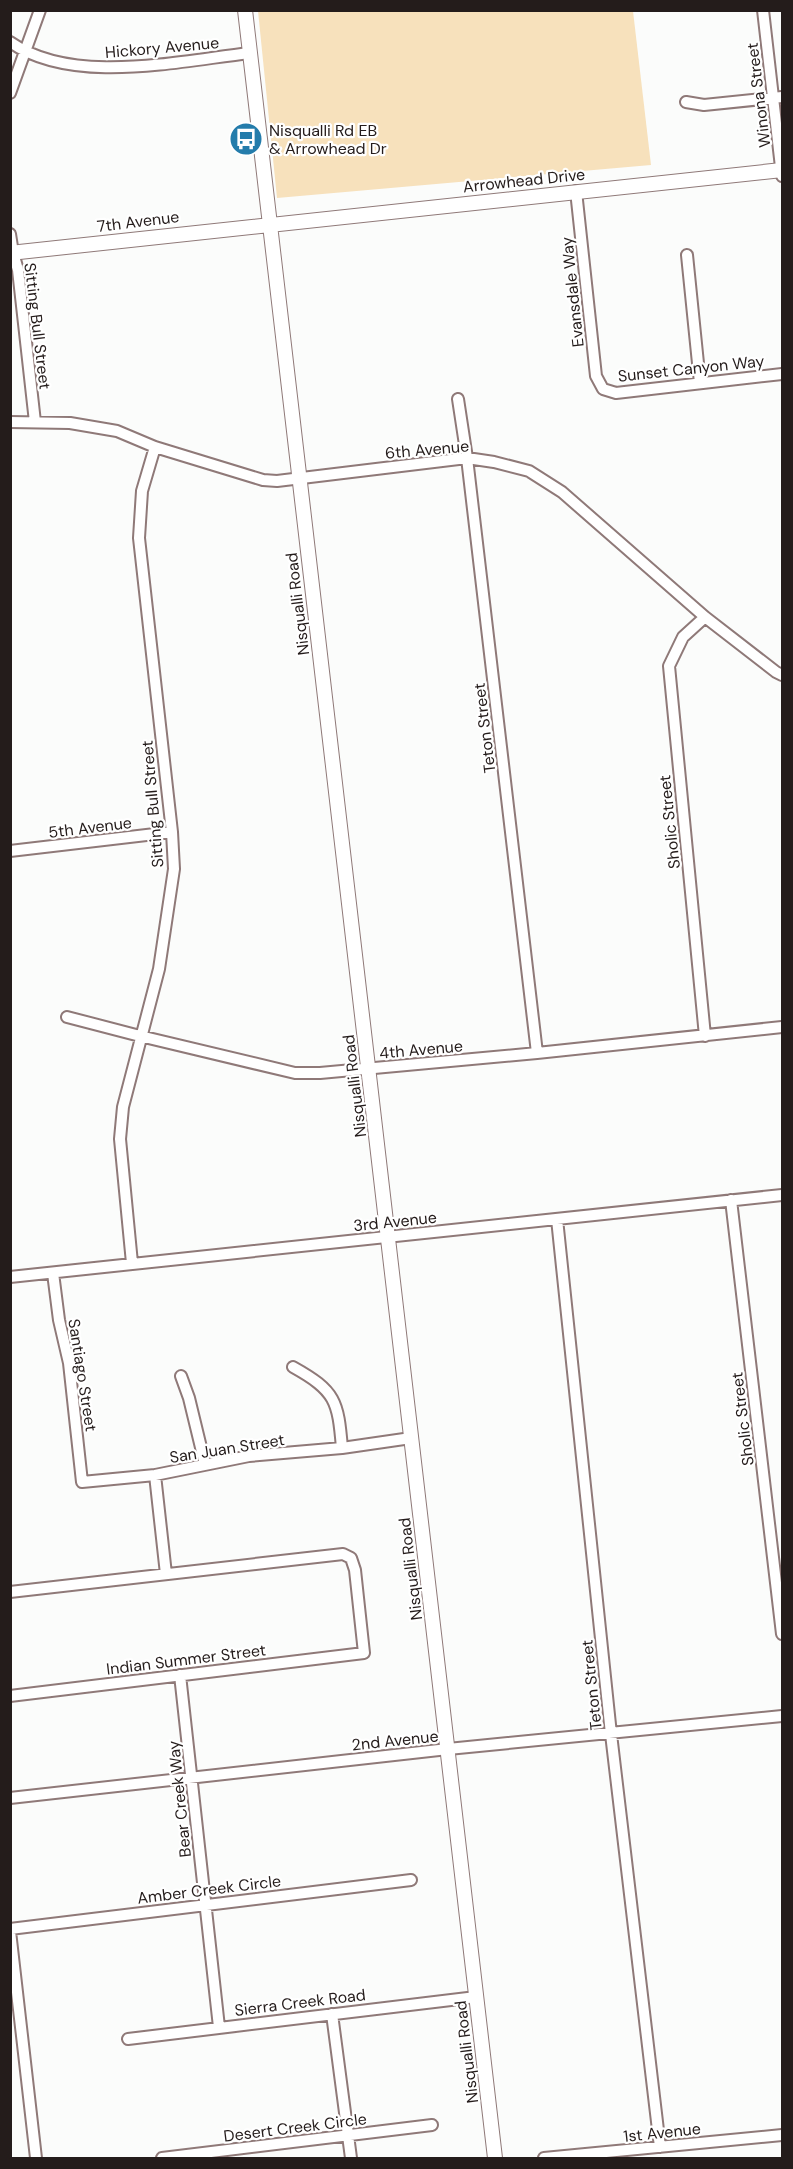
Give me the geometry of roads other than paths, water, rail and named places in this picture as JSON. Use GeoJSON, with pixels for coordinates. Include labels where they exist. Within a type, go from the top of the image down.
{"type":"FeatureCollection","features":[{"type":"Feature","properties":{"kind":"main road","name":"Nisqualli Road"},"geometry":{"type":"LineString","coordinates":[[244,10],[495,2158]]}},
{"type":"Feature","properties":{"kind":"main road","name":"Arrowhead Drive"},"geometry":{"type":"LineString","coordinates":[[269,224],[782,170]]}},
{"type":"Feature","properties":{"kind":"main road","name":"7th Avenue"},"geometry":{"type":"LineString","coordinates":[[12,253],[269,224]]}},
{"type":"Feature","properties":{"kind":"street"},"geometry":{"type":"LineString","coordinates":[[10,93],[40,10]]}},
{"type":"Feature","properties":{"kind":"street","name":"Winona Street"},"geometry":{"type":"LineString","coordinates":[[763,10],[778,97],[783,176]]}},
{"type":"Feature","properties":{"kind":"street","name":"Hickory Avenue"},"geometry":{"type":"LineString","coordinates":[[10,42],[26,53],[65,65],[110,69],[249,53]]}},
{"type":"Feature","properties":{"kind":"street"},"geometry":{"type":"LineString","coordinates":[[686,102],[704,105],[778,97]]}},
{"type":"Feature","properties":{"kind":"street","name":"Evansdale Way"},"geometry":{"type":"LineString","coordinates":[[576,191],[596,376],[603,389]]}},
{"type":"Feature","properties":{"kind":"street","name":"Sitting Bull Street"},"geometry":{"type":"LineString","coordinates":[[10,234],[12,253],[18,270],[35,422]]}},
{"type":"Feature","properties":{"kind":"street"},"geometry":{"type":"LineString","coordinates":[[687,255],[700,383]]}},
{"type":"Feature","properties":{"kind":"street","name":"Sunset Canyon Way"},"geometry":{"type":"LineString","coordinates":[[603,389],[616,393],[783,374]]}},
{"type":"Feature","properties":{"kind":"street","name":"Teton Street"},"geometry":{"type":"LineString","coordinates":[[458,399],[467,458],[537,1053]]}},
{"type":"Feature","properties":{"kind":"street","name":"6th Avenue"},"geometry":{"type":"LineString","coordinates":[[10,422],[70,423],[117,431],[155,447],[263,480],[277,481],[467,458],[529,471],[562,492],[705,617],[783,675]]}},
{"type":"Feature","properties":{"kind":"street","name":"Sitting Bull Street"},"geometry":{"type":"LineString","coordinates":[[132,1263],[120,1138],[123,1107],[159,969],[168,922],[174,869],[172,832],[139,538],[142,491],[155,447]]}},
{"type":"Feature","properties":{"kind":"street","name":"Sholic Street"},"geometry":{"type":"LineString","coordinates":[[705,617],[684,637],[669,666],[705,1036]]}},
{"type":"Feature","properties":{"kind":"street","name":"5th Avenue"},"geometry":{"type":"LineString","coordinates":[[10,851],[172,832]]}},
{"type":"Feature","properties":{"kind":"street","name":"4th Avenue"},"geometry":{"type":"LineString","coordinates":[[68,1017],[296,1073],[368,1069],[783,1027]]}},
{"type":"Feature","properties":{"kind":"street","name":"3rd Avenue"},"geometry":{"type":"LineString","coordinates":[[10,1277],[783,1195]]}},
{"type":"Feature","properties":{"kind":"street","name":"Sholic Street"},"geometry":{"type":"LineString","coordinates":[[730,1200],[783,1634]]}},
{"type":"Feature","properties":{"kind":"street","name":"Teton Street"},"geometry":{"type":"LineString","coordinates":[[557,1219],[611,1734],[660,2147]]}},
{"type":"Feature","properties":{"kind":"street","name":"Santiago Street"},"geometry":{"type":"LineString","coordinates":[[53,1273],[59,1320],[69,1363],[82,1482]]}},
{"type":"Feature","properties":{"kind":"street"},"geometry":{"type":"LineString","coordinates":[[294,1367],[315,1379],[330,1393],[339,1414],[342,1448]]}},
{"type":"Feature","properties":{"kind":"street"},"geometry":{"type":"LineString","coordinates":[[181,1376],[189,1398],[205,1464]]}},
{"type":"Feature","properties":{"kind":"street","name":"San Juan Street"},"geometry":{"type":"LineString","coordinates":[[82,1482],[155,1475],[249,1455],[342,1448],[411,1438]]}},
{"type":"Feature","properties":{"kind":"street"},"geometry":{"type":"LineString","coordinates":[[10,1592],[166,1574],[155,1475]]}},
{"type":"Feature","properties":{"kind":"street","name":"Indian Summer Street"},"geometry":{"type":"LineString","coordinates":[[10,1695],[364,1653],[355,1570],[351,1558],[343,1554],[166,1574]]}},
{"type":"Feature","properties":{"kind":"street","name":"Bear Creek Way"},"geometry":{"type":"LineString","coordinates":[[180,1675],[219,2027]]}},
{"type":"Feature","properties":{"kind":"street","name":"2nd Avenue"},"geometry":{"type":"LineString","coordinates":[[10,1798],[448,1749],[783,1716]]}},
{"type":"Feature","properties":{"kind":"street","name":"Amber Creek Circle"},"geometry":{"type":"LineString","coordinates":[[10,1930],[411,1880]]}},
{"type":"Feature","properties":{"kind":"street"},"geometry":{"type":"LineString","coordinates":[[10,1930],[36,2158]]}},
{"type":"Feature","properties":{"kind":"street","name":"Sierra Creek Road"},"geometry":{"type":"LineString","coordinates":[[128,2038],[476,1997]]}},
{"type":"Feature","properties":{"kind":"street"},"geometry":{"type":"LineString","coordinates":[[332,2014],[351,2158]]}},
{"type":"Feature","properties":{"kind":"street","name":"Desert Creek Circle"},"geometry":{"type":"LineString","coordinates":[[162,2158],[432,2125]]}},
{"type":"Feature","properties":{"kind":"street","name":"1st Avenue"},"geometry":{"type":"LineString","coordinates":[[544,2158],[783,2135]]}},
{"type":"Feature","properties":{"kind":"place","name":"Nisqualli Rd EB & Arrowhead Dr"},"geometry":{"type":"Point","coordinates":[246,139]}}]}
